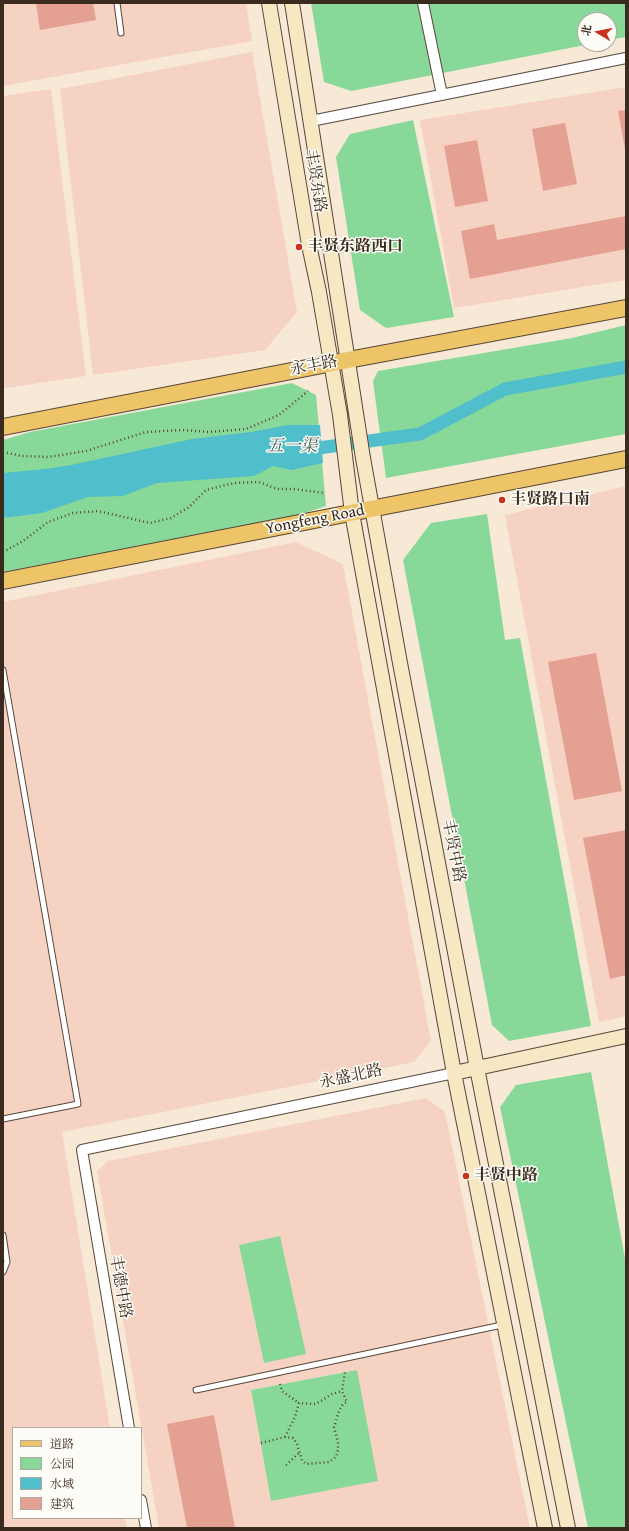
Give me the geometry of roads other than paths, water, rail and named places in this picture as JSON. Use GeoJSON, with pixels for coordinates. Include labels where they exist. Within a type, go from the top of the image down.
{"type":"FeatureCollection","features":[{"type":"Feature","properties":{"kind":"main road","name":"永丰路"},"geometry":{"type":"LineString","coordinates":[[3,427],[331,363],[626,308]]}},
{"type":"Feature","properties":{"kind":"main road","name":"Yongfeng Road"},"geometry":{"type":"LineString","coordinates":[[3,581],[626,459]]}},
{"type":"Feature","properties":{"kind":"street","name":"丰贤东路"},"geometry":{"type":"LineString","coordinates":[[269,3],[309,245],[319,292],[340,415],[347,462],[352,513]]}},
{"type":"Feature","properties":{"kind":"street","name":"丰贤东路"},"geometry":{"type":"LineString","coordinates":[[292,3],[363,458]]}},
{"type":"Feature","properties":{"kind":"street"},"geometry":{"type":"LineString","coordinates":[[422,3],[442,95]]}},
{"type":"Feature","properties":{"kind":"street"},"geometry":{"type":"LineString","coordinates":[[311,121],[626,58]]}},
{"type":"Feature","properties":{"kind":"street","name":"丰贤中路"},"geometry":{"type":"LineString","coordinates":[[363,458],[477,1068],[568,1528]]}},
{"type":"Feature","properties":{"kind":"street"},"geometry":{"type":"LineString","coordinates":[[352,513],[454,1073],[545,1528]]}},
{"type":"Feature","properties":{"kind":"street","name":"永盛北路"},"geometry":{"type":"LineString","coordinates":[[82,1150],[626,1036]]}},
{"type":"Feature","properties":{"kind":"street","name":"丰德中路"},"geometry":{"type":"LineString","coordinates":[[82,1150],[129,1427]]}},
{"type":"Feature","properties":{"kind":"street"},"geometry":{"type":"LineString","coordinates":[[142,1506],[146,1528]]}},
{"type":"Feature","properties":{"kind":"lane"},"geometry":{"type":"LineString","coordinates":[[117,3],[121,33]]}},
{"type":"Feature","properties":{"kind":"lane"},"geometry":{"type":"LineString","coordinates":[[3,670],[78,1104],[3,1119]]}},
{"type":"Feature","properties":{"kind":"lane"},"geometry":{"type":"LineString","coordinates":[[3,1235],[7,1262],[3,1272]]}},
{"type":"Feature","properties":{"kind":"lane"},"geometry":{"type":"LineString","coordinates":[[196,1390],[504,1325]]}},
{"type":"Feature","properties":{"kind":"water","name":"五一渠"},"geometry":{"type":"Polygon","coordinates":[[[288,425],[320,425],[323,463],[292,470],[273,466],[254,476],[157,483],[123,496],[88,497],[42,513],[3,518],[3,473],[71,465],[192,439],[251,432],[288,425]]]}},
{"type":"Feature","properties":{"kind":"waterway","name":"五一渠"},"geometry":{"type":"LineString","coordinates":[[304,450],[420,434],[505,389],[626,367]]}},
{"type":"Feature","properties":{"kind":"place","name":"丰贤东路西口"},"geometry":{"type":"Point","coordinates":[299,247]}},
{"type":"Feature","properties":{"kind":"place","name":"丰贤路口南"},"geometry":{"type":"Point","coordinates":[502,500]}},
{"type":"Feature","properties":{"kind":"place","name":"丰贤中路"},"geometry":{"type":"Point","coordinates":[466,1176]}}]}
